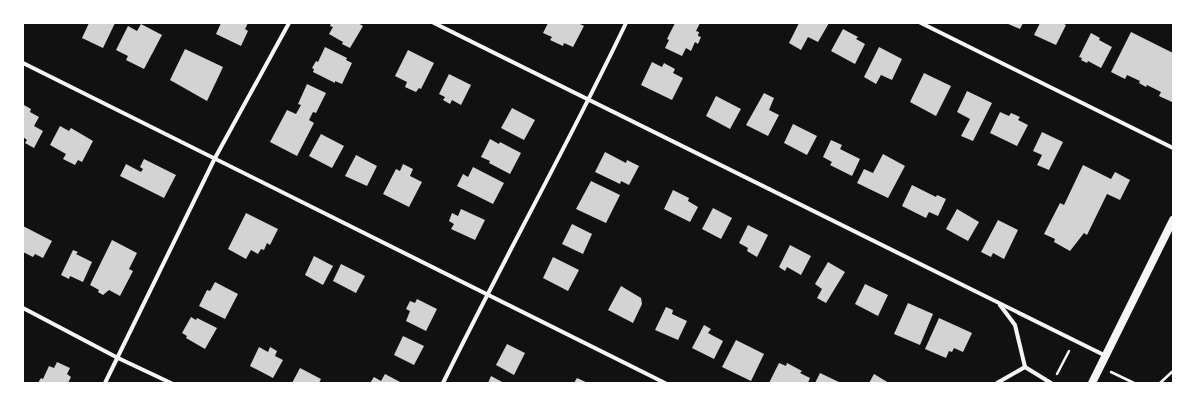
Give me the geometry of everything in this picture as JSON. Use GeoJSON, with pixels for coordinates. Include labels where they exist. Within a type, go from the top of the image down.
{"type":"FeatureCollection","features":[{"type":"Feature","properties":{"kind":"main road"},"geometry":{"type":"LineString","coordinates":[[1092,383],[1173,220]]}},
{"type":"Feature","properties":{"kind":"street"},"geometry":{"type":"LineString","coordinates":[[105,383],[215,158],[289,23]]}},
{"type":"Feature","properties":{"kind":"street"},"geometry":{"type":"LineString","coordinates":[[434,23],[1106,356]]}},
{"type":"Feature","properties":{"kind":"street"},"geometry":{"type":"LineString","coordinates":[[443,383],[486,294],[589,100],[626,23]]}},
{"type":"Feature","properties":{"kind":"street"},"geometry":{"type":"LineString","coordinates":[[921,23],[1173,148]]}},
{"type":"Feature","properties":{"kind":"street"},"geometry":{"type":"LineString","coordinates":[[23,63],[665,383]]}},
{"type":"Feature","properties":{"kind":"street"},"geometry":{"type":"LineString","coordinates":[[997,302],[1008,313],[1015,325],[1025,367],[1051,383]]}},
{"type":"Feature","properties":{"kind":"street"},"geometry":{"type":"LineString","coordinates":[[23,308],[118,358],[171,383]]}},
{"type":"Feature","properties":{"kind":"street"},"geometry":{"type":"LineString","coordinates":[[998,383],[1025,367]]}},
{"type":"Feature","properties":{"kind":"path"},"geometry":{"type":"LineString","coordinates":[[1055,376],[1068,350],[1075,354]]}},
{"type":"Feature","properties":{"kind":"path"},"geometry":{"type":"LineString","coordinates":[[1100,366],[1134,383]]}},
{"type":"Feature","properties":{"kind":"path"},"geometry":{"type":"LineString","coordinates":[[1160,383],[1173,371]]}},
{"type":"Feature","properties":{"kind":"building"},"geometry":{"type":"Polygon","coordinates":[[[89,23],[115,23],[103,48],[82,38],[89,23]]]}},
{"type":"Feature","properties":{"kind":"building"},"geometry":{"type":"Polygon","coordinates":[[[221,23],[248,23],[245,29],[248,31],[241,46],[216,34],[221,23]]]}},
{"type":"Feature","properties":{"kind":"building"},"geometry":{"type":"Polygon","coordinates":[[[331,23],[358,23],[363,26],[350,48],[329,34],[333,27],[330,26],[331,23]]]}},
{"type":"Feature","properties":{"kind":"building"},"geometry":{"type":"Polygon","coordinates":[[[548,23],[578,23],[584,26],[573,47],[564,43],[563,46],[550,40],[552,37],[543,33],[548,23]]]}},
{"type":"Feature","properties":{"kind":"building"},"geometry":{"type":"Polygon","coordinates":[[[675,23],[700,23],[696,31],[699,32],[698,36],[701,37],[698,44],[695,42],[691,51],[686,48],[682,56],[665,48],[669,40],[667,39],[675,23]]]}},
{"type":"Feature","properties":{"kind":"building"},"geometry":{"type":"Polygon","coordinates":[[[799,23],[829,23],[818,42],[808,37],[801,50],[789,43],[799,23]]]}},
{"type":"Feature","properties":{"kind":"building"},"geometry":{"type":"Polygon","coordinates":[[[1006,23],[1023,23],[1020,29],[1006,23]]]}},
{"type":"Feature","properties":{"kind":"building"},"geometry":{"type":"Polygon","coordinates":[[[1040,23],[1062,23],[1066,25],[1056,45],[1034,35],[1040,23]]]}},
{"type":"Feature","properties":{"kind":"building"},"geometry":{"type":"Polygon","coordinates":[[[141,24],[162,35],[144,69],[126,60],[128,56],[116,50],[128,26],[137,31],[141,24]]]}},
{"type":"Feature","properties":{"kind":"building"},"geometry":{"type":"Polygon","coordinates":[[[843,29],[858,37],[856,39],[865,44],[855,64],[831,51],[843,29]]]}},
{"type":"Feature","properties":{"kind":"building"},"geometry":{"type":"Polygon","coordinates":[[[1131,32],[1173,53],[1172,102],[1159,96],[1161,92],[1147,85],[1146,87],[1139,83],[1140,81],[1127,75],[1125,79],[1111,72],[1131,32]]]}},
{"type":"Feature","properties":{"kind":"building"},"geometry":{"type":"Polygon","coordinates":[[[1091,33],[1100,38],[1099,40],[1112,47],[1101,68],[1088,61],[1087,63],[1081,60],[1082,58],[1079,57],[1091,33]]]}},
{"type":"Feature","properties":{"kind":"building"},"geometry":{"type":"Polygon","coordinates":[[[325,47],[347,58],[346,60],[352,63],[342,84],[335,81],[335,83],[313,72],[314,69],[312,68],[316,61],[318,62],[325,47]]]}},
{"type":"Feature","properties":{"kind":"building"},"geometry":{"type":"Polygon","coordinates":[[[879,47],[902,59],[892,80],[881,75],[876,84],[864,77],[879,47]]]}},
{"type":"Feature","properties":{"kind":"building"},"geometry":{"type":"Polygon","coordinates":[[[185,49],[223,67],[207,101],[170,80],[185,49]]]}},
{"type":"Feature","properties":{"kind":"building"},"geometry":{"type":"Polygon","coordinates":[[[408,50],[434,63],[421,89],[419,88],[416,92],[405,87],[407,82],[395,76],[408,50]]]}},
{"type":"Feature","properties":{"kind":"building"},"geometry":{"type":"Polygon","coordinates":[[[652,62],[662,67],[664,63],[675,69],[673,73],[683,78],[672,100],[641,85],[652,62]]]}},
{"type":"Feature","properties":{"kind":"building"},"geometry":{"type":"Polygon","coordinates":[[[924,73],[951,86],[936,116],[910,102],[924,73]]]}},
{"type":"Feature","properties":{"kind":"building"},"geometry":{"type":"Polygon","coordinates":[[[449,74],[471,85],[461,105],[452,100],[450,104],[443,100],[445,97],[439,94],[449,74]]]}},
{"type":"Feature","properties":{"kind":"building"},"geometry":{"type":"Polygon","coordinates":[[[307,84],[326,93],[316,113],[313,112],[309,120],[314,123],[297,156],[270,142],[287,110],[296,114],[301,105],[298,104],[307,84]]]}},
{"type":"Feature","properties":{"kind":"building"},"geometry":{"type":"Polygon","coordinates":[[[967,91],[992,103],[973,141],[961,136],[970,119],[957,112],[967,91]]]}},
{"type":"Feature","properties":{"kind":"building"},"geometry":{"type":"Polygon","coordinates":[[[764,93],[774,98],[769,110],[779,115],[768,136],[746,125],[764,93]]]}},
{"type":"Feature","properties":{"kind":"building"},"geometry":{"type":"Polygon","coordinates":[[[716,96],[741,109],[730,129],[706,116],[716,96]]]}},
{"type":"Feature","properties":{"kind":"building"},"geometry":{"type":"Polygon","coordinates":[[[24,105],[31,109],[30,112],[39,117],[34,126],[43,131],[34,148],[25,143],[27,140],[23,137],[24,105]]]}},
{"type":"Feature","properties":{"kind":"building"},"geometry":{"type":"Polygon","coordinates":[[[512,108],[535,120],[524,140],[501,128],[512,108]]]}},
{"type":"Feature","properties":{"kind":"building"},"geometry":{"type":"Polygon","coordinates":[[[1000,112],[1009,116],[1011,113],[1020,117],[1018,120],[1028,125],[1017,146],[990,133],[1000,112]]]}},
{"type":"Feature","properties":{"kind":"building"},"geometry":{"type":"Polygon","coordinates":[[[793,124],[817,136],[807,155],[784,143],[793,124]]]}},
{"type":"Feature","properties":{"kind":"building"},"geometry":{"type":"Polygon","coordinates":[[[60,126],[69,131],[71,128],[93,141],[82,162],[78,160],[75,165],[63,159],[66,154],[50,145],[60,126]]]}},
{"type":"Feature","properties":{"kind":"building"},"geometry":{"type":"Polygon","coordinates":[[[1042,132],[1063,142],[1049,170],[1037,165],[1042,155],[1033,151],[1042,132]]]}},
{"type":"Feature","properties":{"kind":"building"},"geometry":{"type":"Polygon","coordinates":[[[321,134],[344,146],[332,168],[309,156],[321,134]]]}},
{"type":"Feature","properties":{"kind":"building"},"geometry":{"type":"Polygon","coordinates":[[[490,139],[499,144],[500,142],[521,153],[510,174],[481,157],[490,139]]]}},
{"type":"Feature","properties":{"kind":"building"},"geometry":{"type":"Polygon","coordinates":[[[831,140],[842,145],[840,149],[860,159],[852,176],[830,165],[832,162],[823,157],[831,140]]]}},
{"type":"Feature","properties":{"kind":"building"},"geometry":{"type":"Polygon","coordinates":[[[605,152],[626,163],[627,160],[639,166],[629,185],[621,181],[620,184],[595,172],[605,152]]]}},
{"type":"Feature","properties":{"kind":"building"},"geometry":{"type":"Polygon","coordinates":[[[883,154],[905,166],[888,198],[857,183],[864,169],[873,173],[883,154]]]}},
{"type":"Feature","properties":{"kind":"building"},"geometry":{"type":"Polygon","coordinates":[[[356,155],[377,166],[367,186],[345,176],[356,155]]]}},
{"type":"Feature","properties":{"kind":"building"},"geometry":{"type":"Polygon","coordinates":[[[144,159],[176,175],[164,198],[120,176],[126,164],[141,172],[143,169],[140,167],[144,159]]]}},
{"type":"Feature","properties":{"kind":"building"},"geometry":{"type":"Polygon","coordinates":[[[403,164],[413,169],[410,176],[422,182],[409,207],[383,194],[396,169],[400,171],[403,164]]]}},
{"type":"Feature","properties":{"kind":"building"},"geometry":{"type":"Polygon","coordinates":[[[1083,165],[1111,179],[1115,172],[1130,180],[1120,200],[1107,194],[1087,235],[1084,233],[1070,251],[1054,242],[1055,239],[1044,234],[1060,203],[1064,205],[1083,165]]]}},
{"type":"Feature","properties":{"kind":"building"},"geometry":{"type":"Polygon","coordinates":[[[473,167],[504,183],[493,204],[457,186],[463,174],[468,177],[473,167]]]}},
{"type":"Feature","properties":{"kind":"building"},"geometry":{"type":"Polygon","coordinates":[[[591,181],[620,195],[606,223],[576,209],[591,181]]]}},
{"type":"Feature","properties":{"kind":"building"},"geometry":{"type":"Polygon","coordinates":[[[912,185],[936,197],[937,195],[946,199],[938,216],[929,212],[926,218],[902,206],[912,185]]]}},
{"type":"Feature","properties":{"kind":"building"},"geometry":{"type":"Polygon","coordinates":[[[673,190],[689,198],[688,201],[698,207],[690,222],[664,209],[673,190]]]}},
{"type":"Feature","properties":{"kind":"building"},"geometry":{"type":"Polygon","coordinates":[[[713,208],[732,218],[721,239],[702,229],[713,208]]]}},
{"type":"Feature","properties":{"kind":"building"},"geometry":{"type":"Polygon","coordinates":[[[461,209],[485,220],[475,240],[451,229],[454,224],[449,221],[452,213],[458,216],[461,209]]]}},
{"type":"Feature","properties":{"kind":"building"},"geometry":{"type":"Polygon","coordinates":[[[957,209],[979,222],[968,241],[946,229],[957,209]]]}},
{"type":"Feature","properties":{"kind":"building"},"geometry":{"type":"Polygon","coordinates":[[[246,213],[278,229],[270,245],[267,243],[264,250],[261,249],[258,254],[251,250],[246,259],[228,249],[246,213]]]}},
{"type":"Feature","properties":{"kind":"building"},"geometry":{"type":"Polygon","coordinates":[[[998,220],[1018,230],[1004,259],[993,253],[991,257],[981,252],[998,220]]]}},
{"type":"Feature","properties":{"kind":"building"},"geometry":{"type":"Polygon","coordinates":[[[572,224],[592,234],[583,254],[562,244],[572,224]]]}},
{"type":"Feature","properties":{"kind":"building"},"geometry":{"type":"Polygon","coordinates":[[[748,225],[768,235],[757,257],[747,251],[748,248],[739,243],[748,225]]]}},
{"type":"Feature","properties":{"kind":"building"},"geometry":{"type":"Polygon","coordinates":[[[23,226],[52,241],[43,258],[35,254],[33,257],[23,252],[23,226]]]}},
{"type":"Feature","properties":{"kind":"building"},"geometry":{"type":"Polygon","coordinates":[[[112,240],[137,253],[129,269],[133,271],[120,296],[109,290],[103,295],[98,292],[99,290],[90,285],[112,240]]]}},
{"type":"Feature","properties":{"kind":"building"},"geometry":{"type":"Polygon","coordinates":[[[790,245],[811,256],[801,275],[787,267],[785,271],[779,267],[790,245]]]}},
{"type":"Feature","properties":{"kind":"building"},"geometry":{"type":"Polygon","coordinates":[[[73,250],[78,252],[76,254],[92,262],[83,282],[70,276],[69,279],[61,275],[73,250]]]}},
{"type":"Feature","properties":{"kind":"building"},"geometry":{"type":"Polygon","coordinates":[[[314,256],[333,266],[323,285],[305,275],[314,256]]]}},
{"type":"Feature","properties":{"kind":"building"},"geometry":{"type":"Polygon","coordinates":[[[553,257],[579,270],[568,291],[543,278],[553,257]]]}},
{"type":"Feature","properties":{"kind":"building"},"geometry":{"type":"Polygon","coordinates":[[[828,262],[845,272],[826,303],[817,298],[822,289],[815,284],[828,262]]]}},
{"type":"Feature","properties":{"kind":"building"},"geometry":{"type":"Polygon","coordinates":[[[341,264],[365,276],[356,293],[333,281],[341,264]]]}},
{"type":"Feature","properties":{"kind":"building"},"geometry":{"type":"Polygon","coordinates":[[[215,282],[238,294],[225,319],[199,306],[207,290],[210,291],[215,282]]]}},
{"type":"Feature","properties":{"kind":"building"},"geometry":{"type":"Polygon","coordinates":[[[865,284],[888,295],[878,316],[855,304],[865,284]]]}},
{"type":"Feature","properties":{"kind":"building"},"geometry":{"type":"Polygon","coordinates":[[[621,286],[641,298],[642,304],[633,323],[608,310],[621,286]]]}},
{"type":"Feature","properties":{"kind":"building"},"geometry":{"type":"Polygon","coordinates":[[[417,299],[437,309],[426,331],[406,321],[410,311],[406,309],[410,301],[415,303],[417,299]]]}},
{"type":"Feature","properties":{"kind":"building"},"geometry":{"type":"Polygon","coordinates":[[[908,303],[933,314],[920,345],[894,334],[908,303]]]}},
{"type":"Feature","properties":{"kind":"building"},"geometry":{"type":"Polygon","coordinates":[[[666,307],[673,310],[672,314],[687,321],[678,340],[655,330],[666,307]]]}},
{"type":"Feature","properties":{"kind":"building"},"geometry":{"type":"Polygon","coordinates":[[[191,317],[196,320],[197,318],[217,328],[205,349],[186,338],[187,336],[182,333],[191,317]]]}},
{"type":"Feature","properties":{"kind":"building"},"geometry":{"type":"Polygon","coordinates":[[[939,318],[972,333],[963,352],[954,348],[952,352],[949,351],[946,358],[925,349],[939,318]]]}},
{"type":"Feature","properties":{"kind":"building"},"geometry":{"type":"Polygon","coordinates":[[[704,325],[711,329],[708,333],[723,341],[714,359],[692,348],[704,325]]]}},
{"type":"Feature","properties":{"kind":"building"},"geometry":{"type":"Polygon","coordinates":[[[403,336],[424,346],[414,365],[394,355],[403,336]]]}},
{"type":"Feature","properties":{"kind":"building"},"geometry":{"type":"Polygon","coordinates":[[[736,340],[764,354],[751,381],[722,367],[736,340]]]}},
{"type":"Feature","properties":{"kind":"building"},"geometry":{"type":"Polygon","coordinates":[[[507,344],[525,353],[514,375],[496,365],[507,344]]]}},
{"type":"Feature","properties":{"kind":"building"},"geometry":{"type":"Polygon","coordinates":[[[259,347],[268,352],[270,347],[277,351],[275,356],[283,360],[273,378],[250,366],[259,347]]]}},
{"type":"Feature","properties":{"kind":"building"},"geometry":{"type":"Polygon","coordinates":[[[57,362],[70,368],[67,374],[71,377],[68,383],[38,383],[41,378],[43,379],[49,366],[54,368],[57,362]]]}},
{"type":"Feature","properties":{"kind":"building"},"geometry":{"type":"Polygon","coordinates":[[[779,363],[786,366],[787,363],[802,371],[800,373],[810,378],[808,383],[769,383],[779,363]]]}},
{"type":"Feature","properties":{"kind":"building"},"geometry":{"type":"Polygon","coordinates":[[[300,368],[321,379],[319,383],[292,383],[300,368]]]}},
{"type":"Feature","properties":{"kind":"building"},"geometry":{"type":"Polygon","coordinates":[[[820,373],[841,383],[815,383],[820,373]]]}},
{"type":"Feature","properties":{"kind":"building"},"geometry":{"type":"Polygon","coordinates":[[[385,374],[402,383],[370,383],[374,377],[381,381],[385,374]]]}},
{"type":"Feature","properties":{"kind":"building"},"geometry":{"type":"Polygon","coordinates":[[[874,374],[889,383],[869,383],[874,374]]]}},
{"type":"Feature","properties":{"kind":"building"},"geometry":{"type":"Polygon","coordinates":[[[491,376],[504,383],[488,383],[491,376]]]}},
{"type":"Feature","properties":{"kind":"building"},"geometry":{"type":"Polygon","coordinates":[[[577,378],[588,383],[574,383],[577,378]]]}}]}
